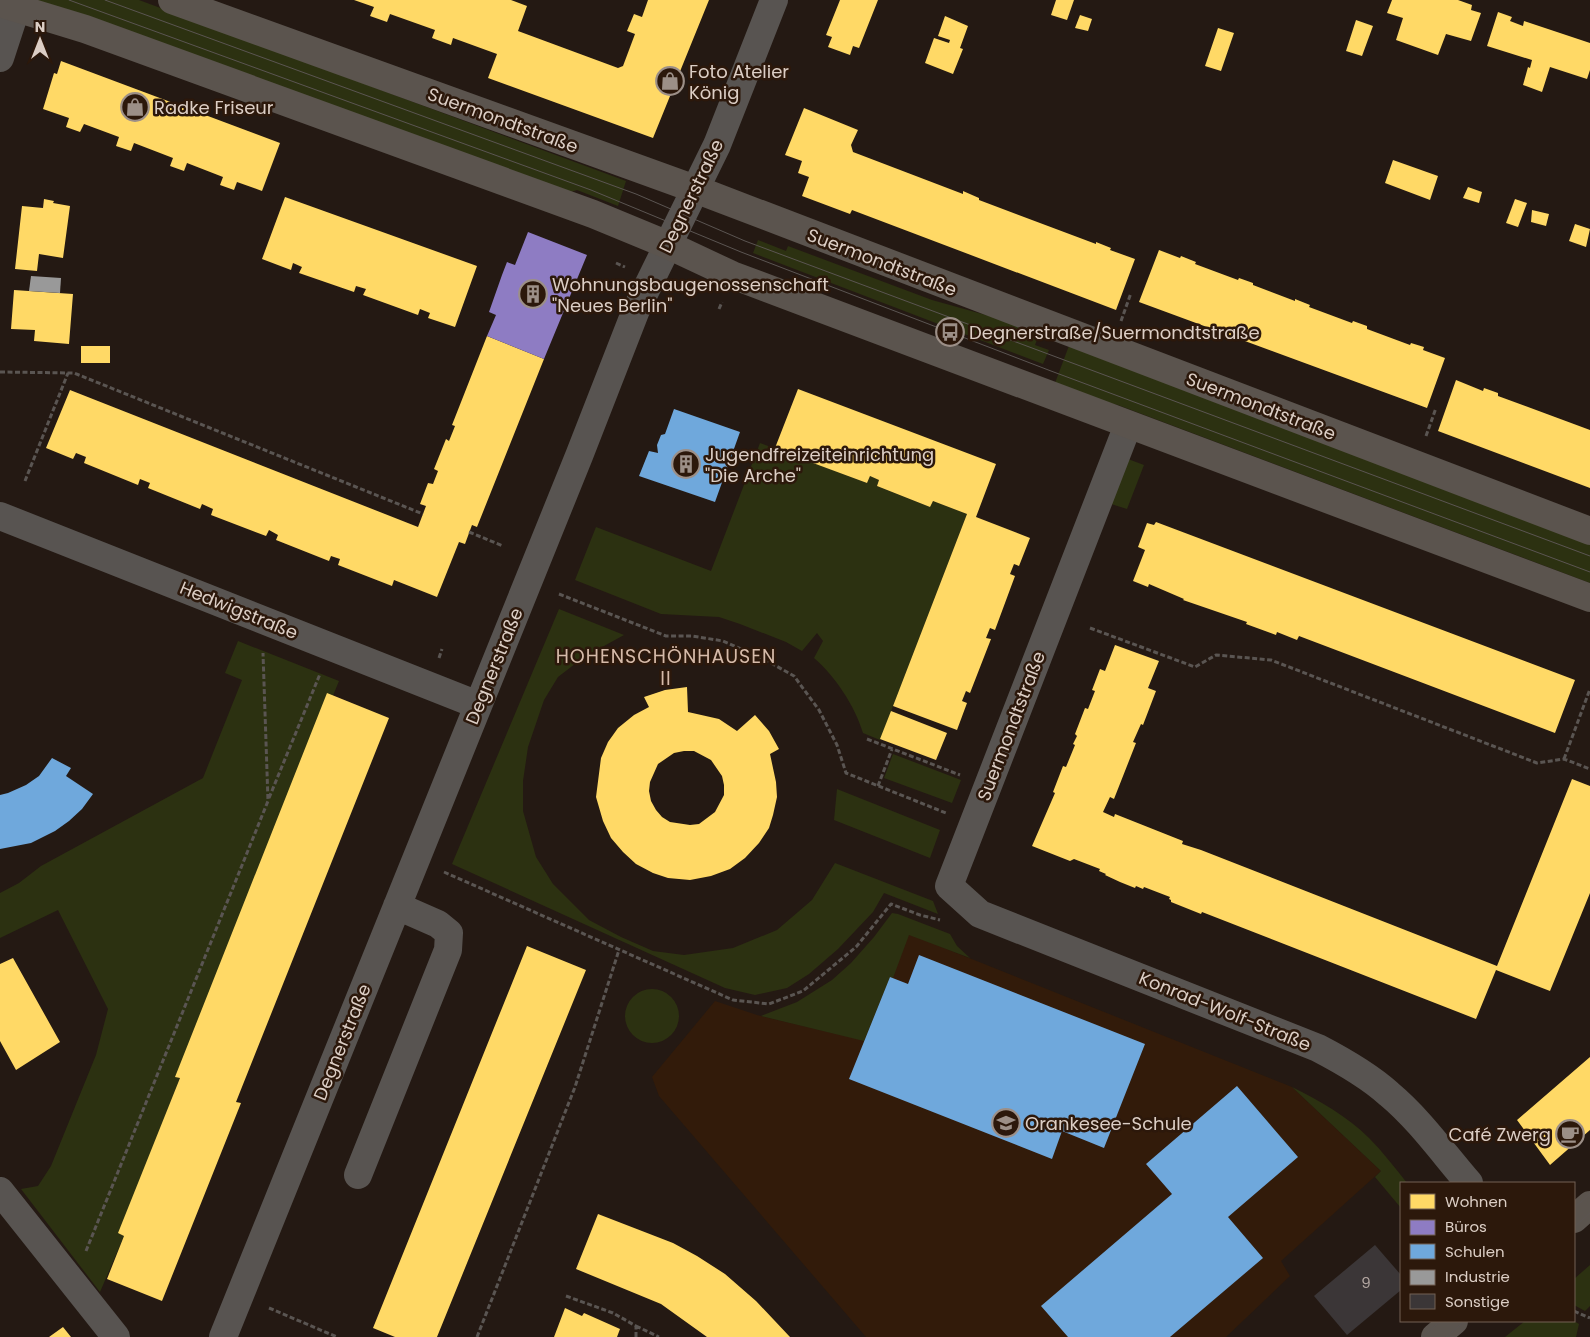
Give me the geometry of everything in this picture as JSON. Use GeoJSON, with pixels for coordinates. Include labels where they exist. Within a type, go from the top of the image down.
{"type":"FeatureCollection","features":[{"type":"Feature","properties":{"kind":"main road","name":"Suermondtstraße"},"geometry":{"type":"LineString","coordinates":[[172,0],[695,189],[1590,531]]}},
{"type":"Feature","properties":{"kind":"main road"},"geometry":{"type":"LineString","coordinates":[[8,6],[84,29],[593,214],[732,276],[1590,598]]}},
{"type":"Feature","properties":{"kind":"main road"},"geometry":{"type":"LineString","coordinates":[[1575,1218],[1590,1205]]}},
{"type":"Feature","properties":{"kind":"main road"},"geometry":{"type":"LineString","coordinates":[[1435,1337],[1453,1322]]}},
{"type":"Feature","properties":{"kind":"street","name":"Degnerstraße"},"geometry":{"type":"LineString","coordinates":[[223,1337],[636,310],[717,145],[774,0]]}},
{"type":"Feature","properties":{"kind":"street"},"geometry":{"type":"LineString","coordinates":[[0,58],[8,6]]}},
{"type":"Feature","properties":{"kind":"street","name":"Suermondtstraße"},"geometry":{"type":"LineString","coordinates":[[949,886],[1128,425]]}},
{"type":"Feature","properties":{"kind":"street","name":"Hedwigstraße"},"geometry":{"type":"LineString","coordinates":[[0,516],[478,705]]}},
{"type":"Feature","properties":{"kind":"street","name":"Konrad-Wolf-Straße"},"geometry":{"type":"LineString","coordinates":[[949,886],[980,914],[1318,1048],[1356,1068],[1390,1094],[1416,1121],[1467,1182]]}},
{"type":"Feature","properties":{"kind":"street"},"geometry":{"type":"LineString","coordinates":[[358,1175],[448,950],[449,933],[438,924],[397,906]]}},
{"type":"Feature","properties":{"kind":"street"},"geometry":{"type":"LineString","coordinates":[[0,1191],[116,1337]]}},
{"type":"Feature","properties":{"kind":"path"},"geometry":{"type":"LineString","coordinates":[[1121,322],[1131,293]]}},
{"type":"Feature","properties":{"kind":"path"},"geometry":{"type":"LineString","coordinates":[[0,372],[74,373],[423,514]]}},
{"type":"Feature","properties":{"kind":"path"},"geometry":{"type":"LineString","coordinates":[[25,480],[68,373]]}},
{"type":"Feature","properties":{"kind":"path"},"geometry":{"type":"LineString","coordinates":[[1426,436],[1436,408]]}},
{"type":"Feature","properties":{"kind":"path"},"geometry":{"type":"LineString","coordinates":[[469,532],[504,546]]}},
{"type":"Feature","properties":{"kind":"path"},"geometry":{"type":"LineString","coordinates":[[559,594],[666,636],[692,636],[723,641],[762,658],[794,676],[820,710],[838,745],[846,773],[954,816]]}},
{"type":"Feature","properties":{"kind":"path"},"geometry":{"type":"LineString","coordinates":[[1090,628],[1195,667],[1216,655],[1271,660],[1536,763],[1564,759],[1590,769]]}},
{"type":"Feature","properties":{"kind":"path"},"geometry":{"type":"LineString","coordinates":[[262,644],[268,801]]}},
{"type":"Feature","properties":{"kind":"path"},"geometry":{"type":"LineString","coordinates":[[72,1284],[322,668]]}},
{"type":"Feature","properties":{"kind":"path"},"geometry":{"type":"LineString","coordinates":[[1564,759],[1590,689]]}},
{"type":"Feature","properties":{"kind":"path"},"geometry":{"type":"LineString","coordinates":[[867,739],[968,779]]}},
{"type":"Feature","properties":{"kind":"path"},"geometry":{"type":"LineString","coordinates":[[878,786],[892,749]]}},
{"type":"Feature","properties":{"kind":"path"},"geometry":{"type":"LineString","coordinates":[[444,872],[733,1000],[769,1004],[802,990],[856,948],[891,904],[949,923]]}},
{"type":"Feature","properties":{"kind":"path"},"geometry":{"type":"LineString","coordinates":[[477,1337],[575,1087],[619,950]]}},
{"type":"Feature","properties":{"kind":"path"},"geometry":{"type":"LineString","coordinates":[[566,1296],[613,1313],[659,1337]]}},
{"type":"Feature","properties":{"kind":"path"},"geometry":{"type":"LineString","coordinates":[[270,1308],[337,1337]]}},
{"type":"Feature","properties":{"kind":"path"},"geometry":{"type":"LineString","coordinates":[[1575,1311],[1590,1318]]}},
{"type":"Feature","properties":{"kind":"path"},"geometry":{"type":"LineString","coordinates":[[636,1326],[636,1337]]}},
{"type":"Feature","properties":{"kind":"shaded area","name":"Orankesee-Schule"},"geometry":{"type":"Polygon","coordinates":[[[909,934],[1292,1087],[1381,1171],[1281,1261],[1290,1276],[1226,1337],[866,1337],[659,1096],[652,1077],[715,1001],[757,1015],[841,1035],[909,934]]]}},
{"type":"Feature","properties":{"kind":"green space"},"geometry":{"type":"Polygon","coordinates":[[[21,0],[139,0],[626,181],[618,206],[577,190],[568,193],[21,0]]]}},
{"type":"Feature","properties":{"kind":"green space"},"geometry":{"type":"Polygon","coordinates":[[[758,240],[786,251],[788,246],[932,300],[1022,325],[1040,332],[1035,345],[1049,350],[1043,364],[753,253],[758,240]]]}},
{"type":"Feature","properties":{"kind":"green space"},"geometry":{"type":"Polygon","coordinates":[[[1070,343],[1590,544],[1590,583],[1118,405],[1052,391],[1070,343]]]}},
{"type":"Feature","properties":{"kind":"green space"},"geometry":{"type":"Polygon","coordinates":[[[760,443],[803,459],[806,452],[816,456],[814,463],[867,483],[870,476],[879,480],[877,486],[930,507],[933,501],[967,514],[880,740],[863,733],[850,702],[822,665],[814,658],[823,641],[817,633],[802,651],[786,642],[719,617],[661,614],[575,580],[596,527],[711,571],[760,443]]]}},
{"type":"Feature","properties":{"kind":"green space"},"geometry":{"type":"Polygon","coordinates":[[[1128,459],[1144,465],[1127,509],[1111,504],[1128,459]]]}},
{"type":"Feature","properties":{"kind":"green space"},"geometry":{"type":"Polygon","coordinates":[[[559,609],[624,635],[584,657],[558,677],[544,700],[528,747],[523,781],[523,811],[536,857],[553,884],[589,920],[653,951],[684,955],[733,948],[777,930],[812,900],[835,863],[933,901],[938,914],[884,893],[873,912],[838,949],[809,974],[787,988],[755,995],[725,988],[452,864],[559,609]]]}},
{"type":"Feature","properties":{"kind":"green space"},"geometry":{"type":"Polygon","coordinates":[[[238,641],[339,681],[176,1077],[180,1078],[119,1233],[124,1236],[100,1292],[21,1189],[38,1186],[51,1166],[96,1055],[108,1009],[58,910],[0,938],[0,893],[19,883],[41,866],[203,778],[242,680],[225,673],[238,641]]]}},
{"type":"Feature","properties":{"kind":"green space"},"geometry":{"type":"Polygon","coordinates":[[[893,754],[961,780],[952,803],[884,778],[893,754]]]}},
{"type":"Feature","properties":{"kind":"green space"},"geometry":{"type":"Polygon","coordinates":[[[837,789],[940,830],[930,858],[834,820],[837,789]]]}},
{"type":"Feature","properties":{"kind":"green space"},"geometry":{"type":"Polygon","coordinates":[[[892,913],[950,934],[957,946],[970,958],[909,935],[893,978],[890,977],[864,1041],[761,1016],[797,1002],[832,980],[851,963],[892,913]]]}},
{"type":"Feature","properties":{"kind":"green space"},"geometry":{"type":"Polygon","coordinates":[[[652,989],[662,991],[671,997],[677,1006],[679,1016],[677,1026],[671,1035],[662,1041],[652,1043],[642,1041],[633,1035],[627,1026],[625,1016],[627,1006],[633,997],[642,991],[652,989]]]}},
{"type":"Feature","properties":{"kind":"green space"},"geometry":{"type":"Polygon","coordinates":[[[1292,1087],[1323,1103],[1342,1116],[1361,1130],[1379,1149],[1406,1182],[1400,1182],[1400,1207],[1375,1177],[1381,1171],[1292,1087]]]}},
{"type":"Feature","properties":{"kind":"green space"},"geometry":{"type":"Polygon","coordinates":[[[1590,1265],[1590,1306],[1585,1311],[1575,1306],[1575,1278],[1590,1265]]]}},
{"type":"Feature","properties":{"kind":"green space"},"geometry":{"type":"Polygon","coordinates":[[[1524,1322],[1575,1322],[1579,1324],[1576,1337],[1505,1337],[1524,1322]]]}},
{"type":"Feature","properties":{"kind":"building: Wohnen"},"geometry":{"type":"Polygon","coordinates":[[[354,0],[511,0],[527,6],[518,31],[618,68],[623,66],[635,34],[627,31],[634,14],[642,17],[648,0],[709,0],[653,138],[488,78],[497,54],[453,38],[451,45],[432,38],[435,30],[390,14],[387,22],[370,16],[374,7],[354,0]]]}},
{"type":"Feature","properties":{"kind":"building: Wohnen"},"geometry":{"type":"Polygon","coordinates":[[[840,0],[878,0],[859,48],[853,46],[850,55],[828,47],[832,37],[826,35],[840,0]]]}},
{"type":"Feature","properties":{"kind":"building: Wohnen"},"geometry":{"type":"Polygon","coordinates":[[[1056,0],[1074,0],[1067,20],[1051,15],[1056,0]]]}},
{"type":"Feature","properties":{"kind":"building: Wohnen"},"geometry":{"type":"Polygon","coordinates":[[[1392,0],[1458,0],[1472,5],[1471,10],[1481,13],[1471,41],[1446,34],[1438,55],[1396,40],[1403,18],[1387,13],[1392,0]]]}},
{"type":"Feature","properties":{"kind":"building: Wohnen"},"geometry":{"type":"Polygon","coordinates":[[[1498,12],[1512,17],[1510,21],[1523,26],[1524,21],[1590,43],[1590,70],[1587,79],[1550,67],[1542,92],[1523,85],[1532,60],[1487,46],[1498,12]]]}},
{"type":"Feature","properties":{"kind":"building: Wohnen"},"geometry":{"type":"Polygon","coordinates":[[[1080,15],[1092,19],[1088,31],[1075,28],[1080,15]]]}},
{"type":"Feature","properties":{"kind":"building: Wohnen"},"geometry":{"type":"Polygon","coordinates":[[[945,16],[968,26],[960,48],[963,49],[953,74],[925,63],[934,38],[949,43],[950,40],[938,36],[945,16]]]}},
{"type":"Feature","properties":{"kind":"building: Wohnen"},"geometry":{"type":"Polygon","coordinates":[[[1356,20],[1373,26],[1362,56],[1346,51],[1356,20]]]}},
{"type":"Feature","properties":{"kind":"building: Wohnen"},"geometry":{"type":"Polygon","coordinates":[[[1218,28],[1234,33],[1221,71],[1205,66],[1218,28]]]}},
{"type":"Feature","properties":{"kind":"building: Wohnen"},"geometry":{"type":"Polygon","coordinates":[[[61,61],[280,143],[262,191],[237,182],[234,190],[220,185],[223,177],[187,163],[184,171],[170,166],[173,158],[134,143],[131,151],[116,146],[119,137],[84,124],[80,132],[66,127],[69,118],[43,109],[54,73],[57,74],[61,61]]]}},
{"type":"Feature","properties":{"kind":"building: Wohnen"},"geometry":{"type":"Polygon","coordinates":[[[804,108],[858,130],[851,145],[853,152],[963,194],[963,191],[979,198],[979,200],[1096,244],[1096,242],[1111,248],[1110,250],[1135,259],[1116,310],[852,210],[850,214],[802,196],[809,177],[798,173],[802,161],[785,155],[804,108]]]}},
{"type":"Feature","properties":{"kind":"building: Wohnen"},"geometry":{"type":"Polygon","coordinates":[[[1393,160],[1438,176],[1430,200],[1385,183],[1393,160]]]}},
{"type":"Feature","properties":{"kind":"building: Wohnen"},"geometry":{"type":"Polygon","coordinates":[[[1468,187],[1482,192],[1479,203],[1463,198],[1468,187]]]}},
{"type":"Feature","properties":{"kind":"building: Wohnen"},"geometry":{"type":"Polygon","coordinates":[[[285,197],[477,266],[455,327],[428,318],[430,313],[420,309],[418,315],[363,295],[366,289],[356,286],[354,292],[299,273],[302,267],[293,263],[291,270],[262,259],[285,197]]]}},
{"type":"Feature","properties":{"kind":"building: Wohnen"},"geometry":{"type":"Polygon","coordinates":[[[44,199],[54,201],[53,203],[70,206],[63,258],[39,254],[37,271],[15,269],[22,206],[43,208],[44,199]]]}},
{"type":"Feature","properties":{"kind":"building: Wohnen"},"geometry":{"type":"Polygon","coordinates":[[[1515,199],[1527,203],[1518,227],[1506,223],[1515,199]]]}},
{"type":"Feature","properties":{"kind":"building: Wohnen"},"geometry":{"type":"Polygon","coordinates":[[[1532,210],[1549,214],[1546,226],[1531,222],[1532,210]]]}},
{"type":"Feature","properties":{"kind":"building: Wohnen"},"geometry":{"type":"Polygon","coordinates":[[[1575,224],[1590,229],[1586,247],[1569,241],[1575,224]]]}},
{"type":"Feature","properties":{"kind":"building: Wohnen"},"geometry":{"type":"Polygon","coordinates":[[[1159,250],[1180,258],[1181,256],[1196,262],[1195,264],[1238,280],[1239,278],[1253,283],[1253,285],[1295,301],[1295,299],[1310,305],[1309,307],[1352,323],[1353,321],[1367,326],[1367,329],[1410,345],[1411,343],[1424,347],[1423,350],[1445,358],[1427,408],[1139,302],[1159,250]]]}},
{"type":"Feature","properties":{"kind":"building: Wohnen"},"geometry":{"type":"Polygon","coordinates":[[[14,290],[73,294],[69,344],[34,341],[35,330],[11,329],[14,290]]]}},
{"type":"Feature","properties":{"kind":"building: Wohnen"},"geometry":{"type":"Polygon","coordinates":[[[487,336],[544,359],[477,527],[472,525],[465,544],[459,542],[437,597],[394,580],[392,586],[338,565],[340,559],[331,556],[329,561],[276,540],[278,535],[269,530],[266,536],[211,515],[213,509],[202,504],[200,509],[148,488],[150,483],[140,479],[138,485],[84,463],[86,457],[76,453],[73,459],[46,448],[70,390],[418,527],[426,506],[420,504],[428,483],[433,484],[438,471],[434,469],[446,439],[449,441],[455,426],[452,425],[487,336]]]}},
{"type":"Feature","properties":{"kind":"building: Wohnen"},"geometry":{"type":"Polygon","coordinates":[[[81,346],[110,346],[110,363],[81,363],[81,346]]]}},
{"type":"Feature","properties":{"kind":"building: Wohnen"},"geometry":{"type":"Polygon","coordinates":[[[1456,380],[1483,391],[1484,388],[1498,393],[1498,396],[1590,430],[1590,488],[1438,431],[1456,380]]]}},
{"type":"Feature","properties":{"kind":"building: Wohnen"},"geometry":{"type":"Polygon","coordinates":[[[798,389],[996,464],[976,517],[1030,538],[1019,566],[1014,564],[1010,574],[1015,576],[995,630],[990,628],[986,638],[991,639],[970,693],[966,691],[962,701],[967,703],[957,730],[893,706],[967,514],[933,501],[930,507],[877,486],[879,480],[870,476],[867,483],[813,463],[816,456],[806,452],[803,459],[775,448],[798,389]]]}},
{"type":"Feature","properties":{"kind":"building: Wohnen"},"geometry":{"type":"Polygon","coordinates":[[[1156,522],[1575,680],[1555,733],[1299,636],[1297,640],[1277,632],[1276,635],[1246,624],[1247,622],[1183,600],[1149,584],[1148,587],[1133,581],[1145,550],[1138,547],[1147,523],[1154,525],[1156,522]]]}},
{"type":"Feature","properties":{"kind":"building: Wohnen"},"geometry":{"type":"Polygon","coordinates":[[[1115,645],[1159,661],[1148,688],[1156,691],[1143,725],[1141,724],[1133,742],[1136,743],[1114,799],[1110,797],[1103,812],[1114,817],[1115,814],[1183,841],[1182,844],[1497,966],[1572,779],[1590,786],[1590,893],[1550,991],[1496,970],[1476,1019],[1202,912],[1201,914],[1171,902],[1170,897],[1144,887],[1143,889],[1136,886],[1135,888],[1105,875],[1099,871],[1100,869],[1074,859],[1070,861],[1032,846],[1055,793],[1053,792],[1063,766],[1066,767],[1075,745],[1073,744],[1077,736],[1075,734],[1085,708],[1088,709],[1095,691],[1092,690],[1100,669],[1105,671],[1115,645]]]}},
{"type":"Feature","properties":{"kind":"building: Wohnen"},"geometry":{"type":"Polygon","coordinates":[[[687,687],[688,712],[719,719],[737,731],[755,715],[769,731],[779,749],[770,754],[777,797],[769,828],[759,843],[745,858],[730,869],[711,876],[690,880],[668,878],[636,864],[611,838],[603,821],[596,797],[601,758],[608,742],[618,728],[634,715],[649,707],[644,697],[665,690],[687,687]],[[694,751],[674,753],[658,764],[650,782],[651,801],[662,817],[670,822],[690,825],[699,824],[715,812],[724,795],[722,776],[711,760],[694,751]]]}},
{"type":"Feature","properties":{"kind":"building: Wohnen"},"geometry":{"type":"Polygon","coordinates":[[[327,693],[389,718],[236,1102],[241,1103],[162,1301],[107,1279],[124,1236],[118,1233],[180,1078],[175,1077],[327,693]]]}},
{"type":"Feature","properties":{"kind":"building: Wohnen"},"geometry":{"type":"Polygon","coordinates":[[[891,711],[947,733],[936,760],[880,739],[891,711]]]}},
{"type":"Feature","properties":{"kind":"building: Wohnen"},"geometry":{"type":"Polygon","coordinates":[[[527,946],[586,970],[437,1337],[395,1337],[373,1328],[527,946]]]}},
{"type":"Feature","properties":{"kind":"building: Wohnen"},"geometry":{"type":"Polygon","coordinates":[[[13,958],[60,1042],[16,1070],[0,1041],[0,964],[13,958]]]}},
{"type":"Feature","properties":{"kind":"building: Wohnen"},"geometry":{"type":"Polygon","coordinates":[[[1590,1057],[1590,1130],[1550,1165],[1517,1120],[1590,1057]]]}},
{"type":"Feature","properties":{"kind":"building: Wohnen"},"geometry":{"type":"Polygon","coordinates":[[[598,1214],[673,1243],[697,1256],[725,1274],[756,1301],[790,1337],[707,1337],[661,1304],[576,1269],[598,1214]]]}},
{"type":"Feature","properties":{"kind":"building: Wohnen"},"geometry":{"type":"Polygon","coordinates":[[[565,1308],[582,1316],[584,1313],[620,1329],[617,1337],[554,1337],[565,1308]]]}},
{"type":"Feature","properties":{"kind":"building: Wohnen"},"geometry":{"type":"Polygon","coordinates":[[[63,1327],[71,1337],[49,1337],[63,1327]]]}},
{"type":"Feature","properties":{"kind":"building: Büros","name":"Wohnungsbaugenossenschaft \"Neues Berlin\""},"geometry":{"type":"Polygon","coordinates":[[[528,232],[587,255],[544,359],[487,336],[496,315],[489,312],[507,262],[515,265],[528,232]]]}},
{"type":"Feature","properties":{"kind":"building: Schulen","name":"Jugendfreizeiteinrichtung \"Die Arche\""},"geometry":{"type":"Polygon","coordinates":[[[674,409],[740,432],[715,502],[639,476],[649,451],[658,453],[657,445],[661,435],[665,434],[674,409]]]}},
{"type":"Feature","properties":{"kind":"building: Schulen"},"geometry":{"type":"Polygon","coordinates":[[[52,758],[71,768],[66,776],[93,794],[82,809],[55,831],[31,843],[0,849],[0,795],[26,785],[39,776],[52,758]]]}},
{"type":"Feature","properties":{"kind":"building: Schulen"},"geometry":{"type":"Polygon","coordinates":[[[919,955],[1145,1044],[1104,1148],[1062,1131],[1052,1159],[849,1079],[890,977],[908,984],[919,955]]]}},
{"type":"Feature","properties":{"kind":"building: Schulen"},"geometry":{"type":"Polygon","coordinates":[[[1237,1086],[1298,1157],[1228,1217],[1263,1258],[1170,1337],[1068,1337],[1041,1306],[1172,1194],[1146,1164],[1237,1086]]]}},
{"type":"Feature","properties":{"kind":"building: Industrie"},"geometry":{"type":"Polygon","coordinates":[[[31,276],[61,278],[60,293],[29,291],[31,276]]]}},
{"type":"Feature","properties":{"kind":"building: Sonstige"},"geometry":{"type":"Polygon","coordinates":[[[1375,1245],[1400,1274],[1400,1291],[1347,1335],[1314,1296],[1375,1245]]]}},
{"type":"Feature","properties":{"kind":"tram line"},"geometry":{"type":"LineString","coordinates":[[69,0],[591,190],[741,252],[1051,371],[1590,572]]}},
{"type":"Feature","properties":{"kind":"tram line"},"geometry":{"type":"LineString","coordinates":[[105,0],[636,194],[745,241],[1590,556]]}},
{"type":"Feature","properties":{"kind":"tram line"},"geometry":{"type":"LineString","coordinates":[[1575,1207],[1590,1194]]}},
{"type":"Feature","properties":{"kind":"tram line"},"geometry":{"type":"LineString","coordinates":[[1575,1226],[1590,1213]]}},
{"type":"Feature","properties":{"kind":"tram line"},"geometry":{"type":"LineString","coordinates":[[1422,1337],[1440,1322]]}},
{"type":"Feature","properties":{"kind":"tram line"},"geometry":{"type":"LineString","coordinates":[[1446,1337],[1464,1322]]}},
{"type":"Feature","properties":{"kind":"place","name":"Foto Atelier König"},"geometry":{"type":"Point","coordinates":[670,81]}},
{"type":"Feature","properties":{"kind":"place","name":"Radke Friseur"},"geometry":{"type":"Point","coordinates":[135,107]}},
{"type":"Feature","properties":{"kind":"place","name":"Wohnungsbaugenossenschaft \"Neues Berlin\""},"geometry":{"type":"Point","coordinates":[533,294]}},
{"type":"Feature","properties":{"kind":"place","name":"Degnerstraße/Suermondtstraße"},"geometry":{"type":"Point","coordinates":[950,332]}},
{"type":"Feature","properties":{"kind":"place","name":"Jugendfreizeiteinrichtung \"Die Arche\""},"geometry":{"type":"Point","coordinates":[686,464]}},
{"type":"Feature","properties":{"kind":"place","name":"Orankesee-Schule"},"geometry":{"type":"Point","coordinates":[1006,1123]}},
{"type":"Feature","properties":{"kind":"place","name":"Café Zwerg"},"geometry":{"type":"Point","coordinates":[1570,1134]}},
{"type":"Feature","properties":{"kind":"district","name":"HOHENSCHÖNHAUSEN II"},"geometry":{"type":"Point","coordinates":[666,667]}}]}
